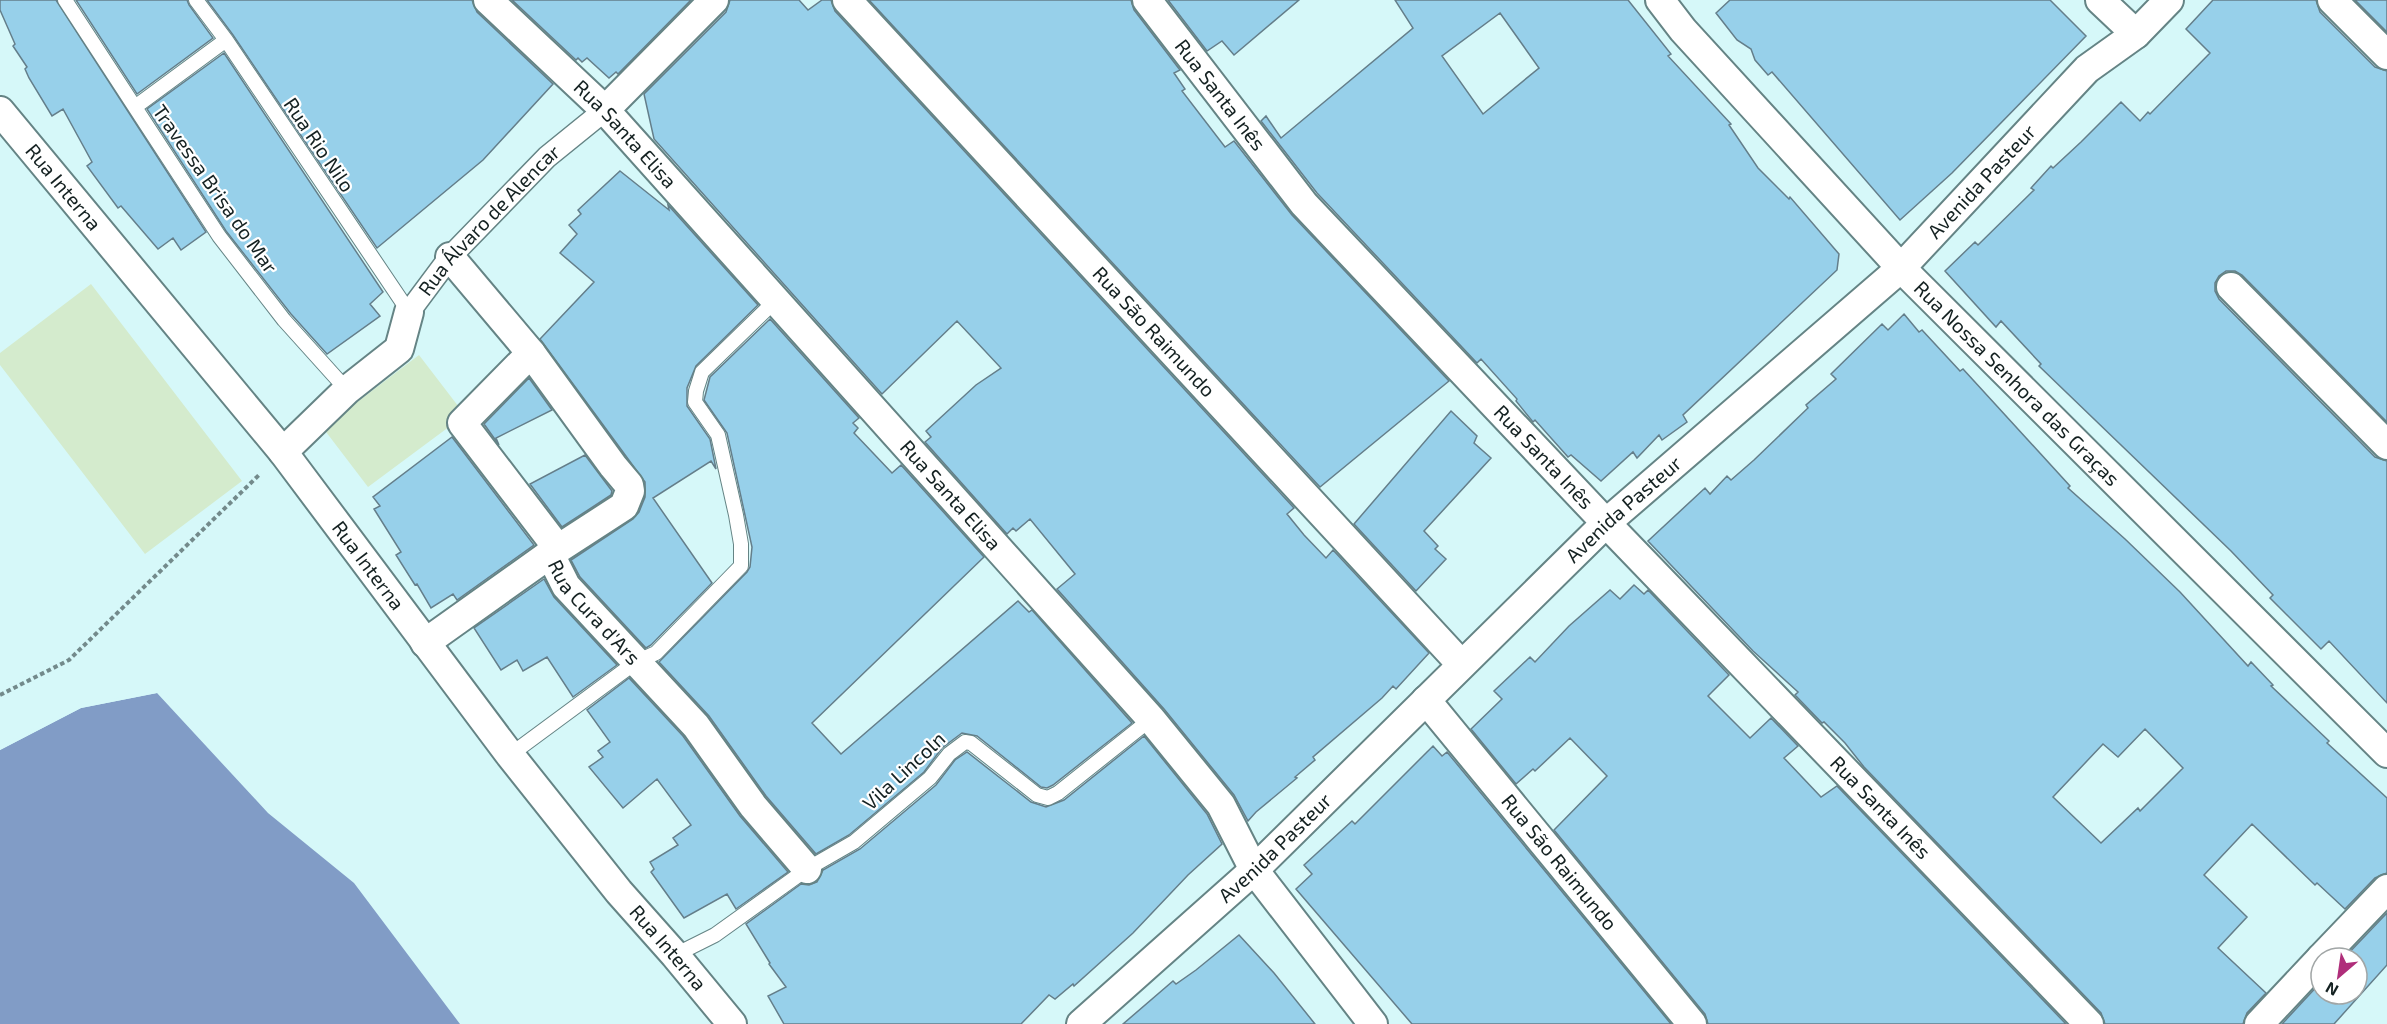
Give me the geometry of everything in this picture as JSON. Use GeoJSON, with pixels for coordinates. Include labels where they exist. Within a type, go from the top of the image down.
{"type":"FeatureCollection","features":[{"type":"Feature","properties":{"kind":"street","name":"Rua Santa Elisa"},"geometry":{"type":"LineString","coordinates":[[488,0],[605,110],[1151,719],[1221,806],[1254,870],[1373,1024]]}},
{"type":"Feature","properties":{"kind":"street","name":"Rua Álvaro de Alencar"},"geometry":{"type":"LineString","coordinates":[[283,452],[347,390],[399,349],[409,312],[450,257],[547,157],[605,110],[714,0]]}},
{"type":"Feature","properties":{"kind":"street","name":"Rua São Raimundo"},"geometry":{"type":"LineString","coordinates":[[847,0],[1461,664]]}},
{"type":"Feature","properties":{"kind":"street","name":"Rua Santa Inês"},"geometry":{"type":"LineString","coordinates":[[1147,0],[1304,204],[1606,523],[2089,1024]]}},
{"type":"Feature","properties":{"kind":"street","name":"Rua Nossa Senhora das Graças"},"geometry":{"type":"LineString","coordinates":[[1660,0],[1683,30],[1901,268],[2387,753]]}},
{"type":"Feature","properties":{"kind":"street"},"geometry":{"type":"LineString","coordinates":[[2100,0],[2136,34]]}},
{"type":"Feature","properties":{"kind":"street","name":"Avenida Pasteur"},"geometry":{"type":"LineString","coordinates":[[1082,1024],[1254,870],[1606,523],[1901,268],[2087,69],[2136,34],[2169,0]]}},
{"type":"Feature","properties":{"kind":"street"},"geometry":{"type":"LineString","coordinates":[[2332,0],[2387,55]]}},
{"type":"Feature","properties":{"kind":"street","name":"Rua Interna"},"geometry":{"type":"LineString","coordinates":[[0,111],[283,452],[510,755],[619,892],[732,1024]]}},
{"type":"Feature","properties":{"kind":"street"},"geometry":{"type":"LineString","coordinates":[[425,643],[550,554],[624,506],[630,491],[629,485],[531,353],[450,257]]}},
{"type":"Feature","properties":{"kind":"street"},"geometry":{"type":"LineString","coordinates":[[2231,287],[2387,446]]}},
{"type":"Feature","properties":{"kind":"street","name":"Rua Cura d'Ars"},"geometry":{"type":"LineString","coordinates":[[531,353],[462,423],[553,542],[550,554],[566,586],[696,726],[753,806],[807,869]]}},
{"type":"Feature","properties":{"kind":"street","name":"Rua São Raimundo"},"geometry":{"type":"LineString","coordinates":[[1426,700],[1692,1024]]}},
{"type":"Feature","properties":{"kind":"street"},"geometry":{"type":"LineString","coordinates":[[2332,946],[2387,888]]}},
{"type":"Feature","properties":{"kind":"street"},"geometry":{"type":"LineString","coordinates":[[2259,1024],[2309,971]]}},
{"type":"Feature","properties":{"kind":"lane","name":"Travessa Brisa do Mar"},"geometry":{"type":"LineString","coordinates":[[65,0],[219,236],[284,320],[347,390]]}},
{"type":"Feature","properties":{"kind":"lane","name":"Rua Rio Nilo"},"geometry":{"type":"LineString","coordinates":[[196,0],[226,40],[409,312]]}},
{"type":"Feature","properties":{"kind":"lane"},"geometry":{"type":"LineString","coordinates":[[135,107],[226,40]]}},
{"type":"Feature","properties":{"kind":"lane"},"geometry":{"type":"LineString","coordinates":[[510,755],[636,662],[656,653],[741,566],[741,544],[736,515],[718,435],[695,402],[696,391],[702,372],[776,300]]}},
{"type":"Feature","properties":{"kind":"lane","name":"Vila Lincoln"},"geometry":{"type":"LineString","coordinates":[[675,955],[715,935],[807,869],[854,842],[930,778],[949,754],[964,742],[971,743],[1037,795],[1048,798],[1151,719]]}},
{"type":"Feature","properties":{"kind":"path"},"geometry":{"type":"LineString","coordinates":[[0,695],[69,660],[283,452]]}},
{"type":"Feature","properties":{"kind":"green space"},"geometry":{"type":"Polygon","coordinates":[[[91,284],[242,481],[145,554],[0,365],[0,353],[91,284]]]}},
{"type":"Feature","properties":{"kind":"green space"},"geometry":{"type":"Polygon","coordinates":[[[419,355],[465,415],[368,487],[323,428],[419,355]]]}},
{"type":"Feature","properties":{"kind":"water"},"geometry":{"type":"Polygon","coordinates":[[[157,693],[268,813],[354,883],[460,1024],[0,1024],[0,750],[81,708],[157,693]]]}},
{"type":"Feature","properties":{"kind":"pier"},"geometry":{"type":"Polygon","coordinates":[[[159,690],[157,693],[81,708],[0,750],[0,746],[80,705],[159,690]]]}},
{"type":"Feature","properties":{"kind":"building"},"geometry":{"type":"Polygon","coordinates":[[[0,0],[56,0],[206,232],[181,250],[173,238],[158,249],[121,206],[118,208],[87,166],[92,162],[63,109],[52,116],[29,78],[25,69],[27,67],[13,46],[15,44],[0,10],[0,0]]]}},
{"type":"Feature","properties":{"kind":"building"},"geometry":{"type":"Polygon","coordinates":[[[76,0],[187,0],[213,38],[137,94],[76,0]]]}},
{"type":"Feature","properties":{"kind":"building"},"geometry":{"type":"Polygon","coordinates":[[[207,0],[472,0],[477,12],[553,84],[483,160],[377,248],[207,0]]]}},
{"type":"Feature","properties":{"kind":"building"},"geometry":{"type":"Polygon","coordinates":[[[512,0],[691,0],[618,74],[616,72],[609,78],[587,58],[582,62],[578,58],[576,60],[512,0]]]}},
{"type":"Feature","properties":{"kind":"building"},"geometry":{"type":"Polygon","coordinates":[[[730,0],[799,0],[808,10],[822,0],[831,0],[835,11],[1294,508],[1287,514],[1304,535],[1326,558],[1333,550],[1429,653],[1396,689],[1393,686],[1313,757],[1315,760],[1295,777],[1297,778],[1248,821],[1234,795],[1164,709],[1057,589],[1075,574],[1030,519],[1016,531],[1013,528],[1007,534],[925,442],[931,437],[926,431],[976,385],[1001,368],[957,321],[882,394],[654,139],[644,94],[726,12],[730,0]]]}},
{"type":"Feature","properties":{"kind":"building"},"geometry":{"type":"Polygon","coordinates":[[[869,0],[1131,0],[1134,10],[1180,70],[1174,73],[1185,89],[1182,91],[1225,147],[1234,141],[1292,215],[1449,381],[1320,487],[869,0]]]}},
{"type":"Feature","properties":{"kind":"building"},"geometry":{"type":"Polygon","coordinates":[[[1168,0],[1299,0],[1234,55],[1222,41],[1207,51],[1168,0]]]}},
{"type":"Feature","properties":{"kind":"building"},"geometry":{"type":"Polygon","coordinates":[[[1395,0],[1628,0],[1671,54],[1668,56],[1731,124],[1729,125],[1758,168],[1789,199],[1790,197],[1839,254],[1837,270],[1683,415],[1687,422],[1662,440],[1659,435],[1637,458],[1633,452],[1601,481],[1571,455],[1568,457],[1535,420],[1533,422],[1516,401],[1517,399],[1481,359],[1477,363],[1317,193],[1261,121],[1266,116],[1281,138],[1413,28],[1395,0]],[[1500,13],[1442,56],[1483,114],[1539,68],[1500,13]]]}},
{"type":"Feature","properties":{"kind":"building"},"geometry":{"type":"Polygon","coordinates":[[[1730,0],[2050,0],[2086,36],[1952,173],[1900,220],[1772,72],[1768,75],[1755,60],[1751,49],[1737,40],[1716,13],[1730,0]]]}},
{"type":"Feature","properties":{"kind":"building"},"geometry":{"type":"Polygon","coordinates":[[[2213,0],[2316,0],[2320,12],[2375,67],[2387,71],[2387,422],[2242,275],[2235,271],[2226,271],[2215,283],[2215,291],[2219,299],[2375,457],[2387,461],[2387,703],[2329,641],[2321,649],[2270,598],[2273,595],[2231,551],[2039,366],[2041,364],[2001,321],[1996,327],[1945,271],[1975,242],[1978,245],[2034,190],[2031,188],[2051,166],[2053,168],[2121,102],[2140,121],[2148,112],[2150,114],[2210,53],[2186,29],[2213,0]]]}},
{"type":"Feature","properties":{"kind":"building"},"geometry":{"type":"Polygon","coordinates":[[[2355,0],[2387,0],[2387,32],[2355,0]]]}},
{"type":"Feature","properties":{"kind":"building"},"geometry":{"type":"Polygon","coordinates":[[[224,53],[383,292],[370,304],[380,316],[327,354],[291,314],[226,231],[147,109],[224,53]]]}},
{"type":"Feature","properties":{"kind":"building"},"geometry":{"type":"Polygon","coordinates":[[[620,171],[669,210],[668,205],[758,305],[696,366],[687,388],[687,406],[710,439],[716,469],[711,461],[653,498],[712,583],[646,648],[580,577],[571,560],[633,519],[639,512],[645,497],[645,482],[540,339],[594,282],[560,253],[577,234],[569,225],[581,214],[578,210],[620,171]]]}},
{"type":"Feature","properties":{"kind":"building"},"geometry":{"type":"Polygon","coordinates":[[[1904,314],[1919,332],[1922,330],[1960,371],[1963,369],[2070,486],[2068,488],[2180,592],[2248,666],[2251,662],[2273,685],[2271,686],[2329,741],[2327,743],[2387,798],[2387,873],[2375,878],[2345,909],[2317,883],[2315,885],[2252,824],[2204,875],[2247,917],[2218,948],[2266,993],[2247,1013],[2243,1024],[2105,1024],[2101,1013],[1864,767],[1845,743],[1795,695],[1798,692],[1753,651],[1648,541],[1705,488],[1710,494],[1727,476],[1731,480],[1754,460],[1808,408],[1806,405],[1836,379],[1831,374],[1882,324],[1888,330],[1904,314]],[[2145,729],[2118,757],[2103,744],[2053,797],[2101,843],[2138,808],[2140,811],[2183,768],[2145,729]]]}},
{"type":"Feature","properties":{"kind":"building"},"geometry":{"type":"Polygon","coordinates":[[[770,319],[859,418],[853,423],[858,428],[854,433],[892,473],[901,465],[984,557],[812,723],[841,754],[1018,601],[1029,612],[1032,610],[1132,723],[1053,785],[1047,788],[1041,787],[977,736],[962,733],[942,748],[924,772],[849,835],[816,854],[766,796],[709,716],[659,662],[750,567],[752,547],[727,433],[704,400],[710,377],[770,319]]]}},
{"type":"Feature","properties":{"kind":"building"},"geometry":{"type":"Polygon","coordinates":[[[529,378],[552,410],[496,438],[499,445],[484,424],[529,378]]]}},
{"type":"Feature","properties":{"kind":"building"},"geometry":{"type":"Polygon","coordinates":[[[1451,411],[1477,436],[1474,443],[1491,458],[1424,531],[1438,546],[1435,549],[1446,559],[1416,591],[1354,524],[1451,411]]]}},
{"type":"Feature","properties":{"kind":"building"},"geometry":{"type":"Polygon","coordinates":[[[452,437],[534,545],[457,600],[453,594],[431,608],[396,555],[401,552],[374,509],[380,506],[373,497],[452,437]]]}},
{"type":"Feature","properties":{"kind":"building"},"geometry":{"type":"Polygon","coordinates":[[[585,455],[612,491],[611,495],[562,527],[530,484],[585,455]]]}},
{"type":"Feature","properties":{"kind":"building"},"geometry":{"type":"Polygon","coordinates":[[[544,579],[554,597],[617,665],[573,697],[547,657],[523,671],[517,660],[501,670],[474,628],[544,579]]]}},
{"type":"Feature","properties":{"kind":"building"},"geometry":{"type":"Polygon","coordinates":[[[1634,585],[1644,594],[1648,590],[1729,675],[1708,696],[1750,738],[1771,718],[1798,746],[1784,758],[1821,797],[1837,786],[2066,1024],[1708,1024],[1705,1014],[1554,830],[1607,776],[1570,738],[1535,771],[1533,769],[1516,784],[1471,729],[1502,699],[1494,691],[1530,657],[1535,662],[1569,626],[1610,590],[1620,599],[1634,585]]]}},
{"type":"Feature","properties":{"kind":"building"},"geometry":{"type":"Polygon","coordinates":[[[629,678],[683,736],[740,816],[788,872],[736,909],[727,894],[684,918],[651,872],[654,869],[650,862],[678,845],[673,838],[691,825],[657,779],[623,808],[589,767],[603,757],[598,751],[610,742],[587,710],[629,678]]]}},
{"type":"Feature","properties":{"kind":"building"},"geometry":{"type":"Polygon","coordinates":[[[1144,736],[1207,814],[1222,844],[1188,875],[1133,933],[1074,986],[1073,984],[1055,999],[1049,995],[1021,1024],[784,1024],[768,996],[786,987],[769,964],[746,924],[801,884],[809,885],[817,882],[823,870],[860,849],[936,785],[955,760],[967,752],[1031,802],[1046,807],[1064,800],[1144,736]]]}},
{"type":"Feature","properties":{"kind":"building"},"geometry":{"type":"Polygon","coordinates":[[[1433,746],[1442,756],[1447,752],[1671,1024],[1412,1024],[1296,889],[1312,874],[1304,865],[1352,821],[1355,824],[1433,746]]]}},
{"type":"Feature","properties":{"kind":"building"},"geometry":{"type":"Polygon","coordinates":[[[2387,913],[2387,965],[2369,985],[2369,946],[2355,946],[2387,913]]]}},
{"type":"Feature","properties":{"kind":"building"},"geometry":{"type":"Polygon","coordinates":[[[1239,935],[1274,973],[1315,1024],[1123,1024],[1173,981],[1176,984],[1239,935]]]}},
{"type":"Feature","properties":{"kind":"building"},"geometry":{"type":"Polygon","coordinates":[[[2309,995],[2309,1006],[2350,1006],[2334,1024],[2282,1024],[2309,995]]]}}]}
